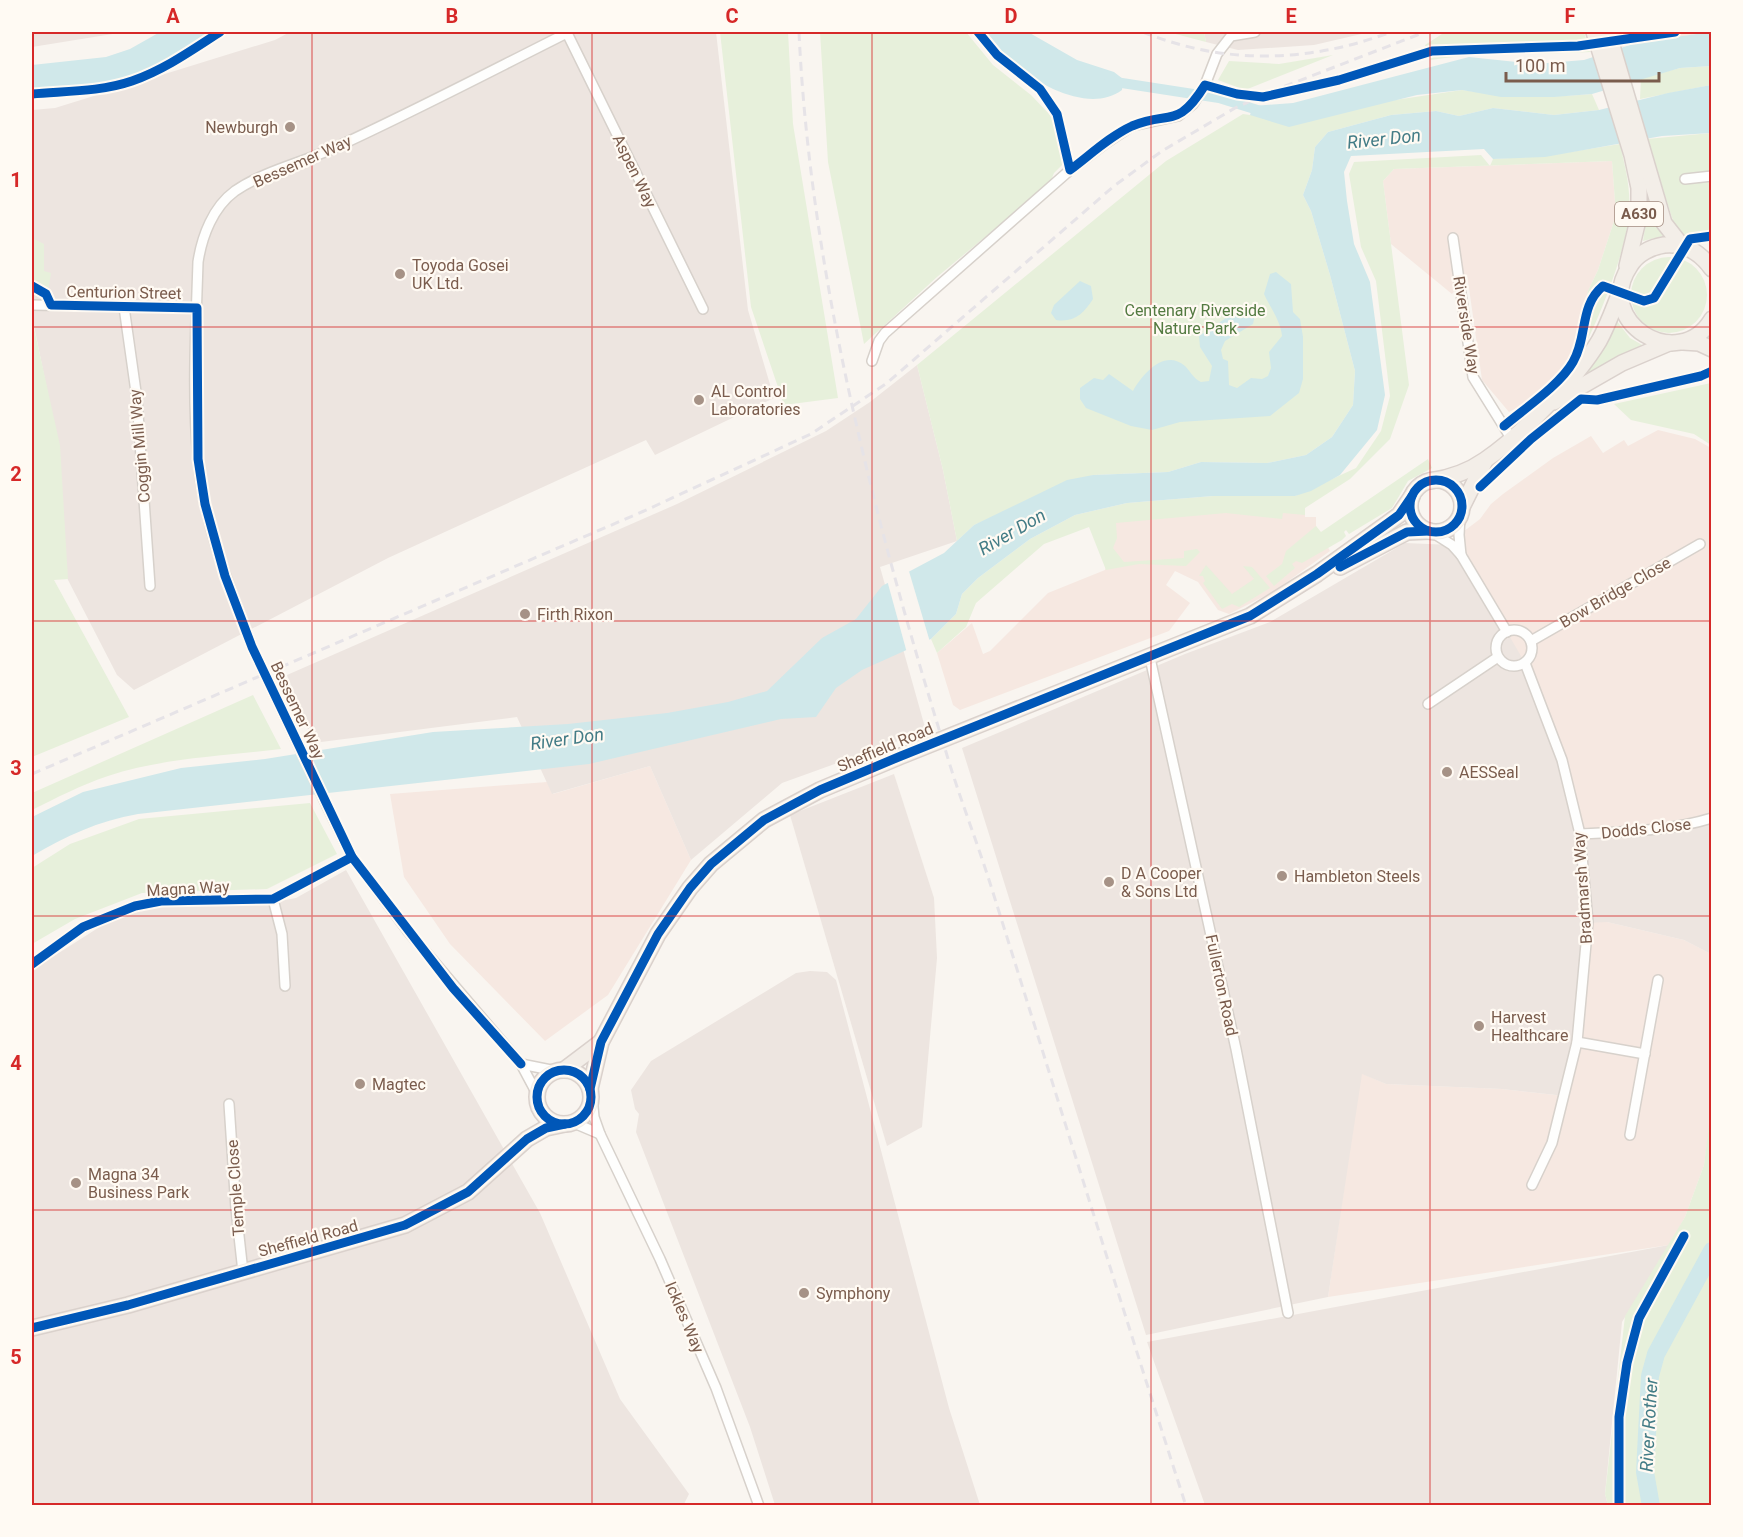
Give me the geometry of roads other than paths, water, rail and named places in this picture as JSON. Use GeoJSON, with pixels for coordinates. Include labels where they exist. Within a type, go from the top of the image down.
{"type":"FeatureCollection","features":[{"type":"Feature","properties":{"kind":"main road","name":"A630"},"geometry":{"type":"LineString","coordinates":[[1594,32],[1664,224],[1682,246]]}},
{"type":"Feature","properties":{"kind":"main road","name":"A630"},"geometry":{"type":"LineString","coordinates":[[1608,32],[1637,152],[1639,188],[1639,216],[1635,241],[1621,290]]}},
{"type":"Feature","properties":{"kind":"main road","name":"A630"},"geometry":{"type":"LineString","coordinates":[[1626,272],[1632,262],[1649,249],[1660,246],[1682,246],[1705,253],[1712,268]]}},
{"type":"Feature","properties":{"kind":"main road"},"geometry":{"type":"LineString","coordinates":[[1485,460],[1470,487],[1461,511],[1449,529],[1429,531],[1421,527],[1413,518],[1410,510],[1412,496],[1421,485],[1430,481],[1452,478],[1485,460],[1544,407],[1588,357],[1600,339],[1621,290]]}},
{"type":"Feature","properties":{"kind":"main road"},"geometry":{"type":"LineString","coordinates":[[1621,290],[1624,312],[1637,331],[1647,337],[1699,343],[1712,349]]}},
{"type":"Feature","properties":{"kind":"main road"},"geometry":{"type":"LineString","coordinates":[[1544,407],[1622,363],[1701,331],[1712,319]]}},
{"type":"Feature","properties":{"kind":"main road"},"geometry":{"type":"LineString","coordinates":[[1430,481],[1439,481],[1452,487],[1458,493],[1461,511]]}},
{"type":"Feature","properties":{"kind":"main road","name":"Sheffield Road"},"geometry":{"type":"LineString","coordinates":[[591,1093],[601,1041],[658,934],[690,888],[711,864],[764,820],[809,795],[901,756],[1250,616],[1317,574],[1399,515],[1412,496]]}},
{"type":"Feature","properties":{"kind":"main road","name":"Sheffield Road"},"geometry":{"type":"LineString","coordinates":[[1317,574],[1333,571],[1407,532],[1429,531]]}},
{"type":"Feature","properties":{"kind":"main road","name":"Sheffield Road"},"geometry":{"type":"LineString","coordinates":[[560,1070],[601,1041]]}},
{"type":"Feature","properties":{"kind":"main road"},"geometry":{"type":"LineString","coordinates":[[527,1139],[537,1096],[544,1078],[560,1070],[580,1074],[591,1093],[588,1111],[569,1123],[548,1119],[540,1110],[537,1096]]}},
{"type":"Feature","properties":{"kind":"main road","name":"Sheffield Road"},"geometry":{"type":"LineString","coordinates":[[32,1328],[128,1305],[416,1221],[468,1192],[527,1139],[546,1128],[569,1123]]}},
{"type":"Feature","properties":{"kind":"street"},"geometry":{"type":"LineString","coordinates":[[872,361],[879,341],[885,333],[1070,170],[1132,126],[1178,116],[1193,104],[1203,89],[1217,54],[1230,34],[1255,32]]}},
{"type":"Feature","properties":{"kind":"street","name":"Bessemer Way"},"geometry":{"type":"LineString","coordinates":[[537,1096],[521,1064],[453,988],[352,857],[252,647],[225,576],[205,504],[198,459],[197,308],[201,241],[220,207],[235,192],[264,176],[329,150],[393,120],[567,33]]}},
{"type":"Feature","properties":{"kind":"street","name":"Aspen Way"},"geometry":{"type":"LineString","coordinates":[[567,33],[703,309]]}},
{"type":"Feature","properties":{"kind":"street"},"geometry":{"type":"LineString","coordinates":[[1685,179],[1712,176]]}},
{"type":"Feature","properties":{"kind":"street","name":"Riverside Way"},"geometry":{"type":"LineString","coordinates":[[1453,238],[1473,377],[1511,438]]}},
{"type":"Feature","properties":{"kind":"street","name":"Centurion Street"},"geometry":{"type":"LineString","coordinates":[[32,305],[197,308]]}},
{"type":"Feature","properties":{"kind":"street","name":"Coggin Mill Way"},"geometry":{"type":"LineString","coordinates":[[124,307],[137,399],[150,586]]}},
{"type":"Feature","properties":{"kind":"street"},"geometry":{"type":"LineString","coordinates":[[1461,511],[1459,536],[1461,555]]}},
{"type":"Feature","properties":{"kind":"street"},"geometry":{"type":"LineString","coordinates":[[1429,531],[1452,545],[1461,555],[1507,632]]}},
{"type":"Feature","properties":{"kind":"street","name":"Bow Bridge Close"},"geometry":{"type":"LineString","coordinates":[[1531,641],[1700,544]]}},
{"type":"Feature","properties":{"kind":"street"},"geometry":{"type":"LineString","coordinates":[[1507,632],[1524,633],[1531,641],[1532,652],[1525,663],[1515,667],[1506,665],[1498,657],[1497,643],[1507,632]]}},
{"type":"Feature","properties":{"kind":"street"},"geometry":{"type":"LineString","coordinates":[[1428,704],[1498,657]]}},
{"type":"Feature","properties":{"kind":"street","name":"Fullerton Road"},"geometry":{"type":"LineString","coordinates":[[1150,658],[1236,1049],[1288,1313]]}},
{"type":"Feature","properties":{"kind":"street","name":"Bradmarsh Way"},"geometry":{"type":"LineString","coordinates":[[1525,663],[1562,760],[1580,834],[1588,922],[1577,1041],[1552,1143],[1532,1185]]}},
{"type":"Feature","properties":{"kind":"street","name":"Dodds Close"},"geometry":{"type":"LineString","coordinates":[[1580,834],[1637,831],[1694,823],[1712,818]]}},
{"type":"Feature","properties":{"kind":"street","name":"Magna Way"},"geometry":{"type":"LineString","coordinates":[[32,964],[83,927],[135,906],[160,901],[273,899],[352,857]]}},
{"type":"Feature","properties":{"kind":"street"},"geometry":{"type":"LineString","coordinates":[[273,899],[282,934],[285,986]]}},
{"type":"Feature","properties":{"kind":"street"},"geometry":{"type":"LineString","coordinates":[[1630,1135],[1658,980]]}},
{"type":"Feature","properties":{"kind":"street"},"geometry":{"type":"LineString","coordinates":[[1577,1041],[1645,1054]]}},
{"type":"Feature","properties":{"kind":"street"},"geometry":{"type":"LineString","coordinates":[[521,1064],[560,1070]]}},
{"type":"Feature","properties":{"kind":"street","name":"Ickles Way"},"geometry":{"type":"LineString","coordinates":[[591,1093],[594,1117],[600,1134],[660,1258],[716,1388],[759,1506]]}},
{"type":"Feature","properties":{"kind":"street","name":"Temple Close"},"geometry":{"type":"LineString","coordinates":[[229,1104],[243,1272]]}},
{"type":"Feature","properties":{"kind":"street"},"geometry":{"type":"LineString","coordinates":[[569,1123],[600,1134]]}},
{"type":"Feature","properties":{"kind":"water"},"geometry":{"type":"Polygon","coordinates":[[[160,32],[213,32],[170,62],[131,78],[99,85],[32,92],[32,65],[106,57],[130,49],[160,32]]]}},
{"type":"Feature","properties":{"kind":"water"},"geometry":{"type":"Polygon","coordinates":[[[984,32],[1028,32],[1077,60],[1114,72],[1123,79],[1122,90],[1105,98],[1087,99],[1046,86],[1009,60],[984,32]]]}},
{"type":"Feature","properties":{"kind":"water"},"geometry":{"type":"Polygon","coordinates":[[[1711,32],[1711,66],[1680,68],[1592,94],[1501,97],[1462,90],[1417,95],[1289,127],[1250,115],[1253,106],[1293,103],[1469,57],[1535,64],[1584,60],[1639,42],[1711,32]]]}},
{"type":"Feature","properties":{"kind":"water","name":"River Don"},"geometry":{"type":"Polygon","coordinates":[[[1711,85],[1711,133],[1662,136],[1545,157],[1493,159],[1484,149],[1351,156],[1344,172],[1347,201],[1354,244],[1370,282],[1385,395],[1377,430],[1340,475],[1311,491],[1295,496],[1213,496],[1127,503],[1075,515],[1030,539],[978,578],[962,594],[956,614],[931,639],[862,670],[836,688],[816,717],[781,719],[589,764],[138,814],[83,830],[32,856],[32,817],[83,792],[181,768],[265,759],[433,732],[568,724],[667,713],[728,702],[767,691],[822,638],[856,619],[882,586],[944,553],[974,525],[1067,480],[1093,475],[1168,472],[1201,462],[1267,463],[1306,455],[1332,437],[1353,405],[1355,371],[1330,275],[1311,211],[1303,195],[1312,170],[1315,147],[1328,132],[1391,115],[1436,111],[1459,116],[1493,108],[1554,115],[1599,110],[1711,85]]]}},
{"type":"Feature","properties":{"kind":"water"},"geometry":{"type":"Polygon","coordinates":[[[1276,272],[1291,284],[1293,312],[1300,319],[1303,337],[1303,379],[1299,393],[1270,416],[1180,422],[1152,430],[1131,426],[1086,408],[1080,399],[1080,388],[1094,378],[1103,380],[1109,374],[1133,391],[1148,371],[1169,360],[1177,361],[1185,366],[1201,382],[1209,381],[1212,366],[1200,347],[1199,336],[1244,306],[1250,307],[1255,315],[1253,324],[1225,341],[1221,350],[1223,359],[1228,361],[1229,385],[1237,388],[1251,378],[1262,379],[1268,376],[1271,368],[1269,352],[1282,336],[1264,294],[1270,274],[1276,272]]]}},
{"type":"Feature","properties":{"kind":"water"},"geometry":{"type":"Polygon","coordinates":[[[1080,281],[1091,286],[1093,299],[1078,316],[1068,320],[1056,320],[1051,313],[1054,305],[1080,281]]]}},
{"type":"Feature","properties":{"kind":"waterway"},"geometry":{"type":"LineString","coordinates":[[1109,81],[1219,98],[1264,112]]}},
{"type":"Feature","properties":{"kind":"waterway","name":"River Rother"},"geometry":{"type":"LineString","coordinates":[[1651,1506],[1645,1472],[1650,1376],[1656,1354],[1712,1251]]}},
{"type":"Feature","properties":{"kind":"railway"},"geometry":{"type":"LineString","coordinates":[[799,32],[806,122],[817,214],[832,305],[871,487],[951,768],[990,883],[1186,1506]]}},
{"type":"Feature","properties":{"kind":"railway"},"geometry":{"type":"LineString","coordinates":[[1143,32],[1204,50],[1235,55],[1267,56],[1329,50],[1391,32]]}},
{"type":"Feature","properties":{"kind":"railway"},"geometry":{"type":"LineString","coordinates":[[32,774],[644,511],[811,434],[887,383],[1114,186],[1162,151],[1235,108],[1270,92],[1425,32]]}},
{"type":"Feature","properties":{"kind":"place","name":"Newburgh"},"geometry":{"type":"Point","coordinates":[290,127]}},
{"type":"Feature","properties":{"kind":"place","name":"Toyoda Gosei UK Ltd."},"geometry":{"type":"Point","coordinates":[400,274]}},
{"type":"Feature","properties":{"kind":"place","name":"AL Control Laboratories"},"geometry":{"type":"Point","coordinates":[699,400]}},
{"type":"Feature","properties":{"kind":"place","name":"Firth Rixon"},"geometry":{"type":"Point","coordinates":[525,614]}},
{"type":"Feature","properties":{"kind":"place","name":"AESSeal"},"geometry":{"type":"Point","coordinates":[1447,772]}},
{"type":"Feature","properties":{"kind":"place","name":"Hambleton Steels"},"geometry":{"type":"Point","coordinates":[1282,876]}},
{"type":"Feature","properties":{"kind":"place","name":"D A Cooper & Sons Ltd"},"geometry":{"type":"Point","coordinates":[1109,882]}},
{"type":"Feature","properties":{"kind":"place","name":"Harvest Healthcare"},"geometry":{"type":"Point","coordinates":[1479,1026]}},
{"type":"Feature","properties":{"kind":"place","name":"Magtec"},"geometry":{"type":"Point","coordinates":[360,1084]}},
{"type":"Feature","properties":{"kind":"place","name":"Magna 34 Business Park"},"geometry":{"type":"Point","coordinates":[76,1183]}},
{"type":"Feature","properties":{"kind":"place","name":"Symphony"},"geometry":{"type":"Point","coordinates":[804,1293]}},
{"type":"Feature","properties":{"kind":"park label","name":"Centenary Riverside Nature Park"},"geometry":{"type":"Point","coordinates":[1195,319]}}]}
